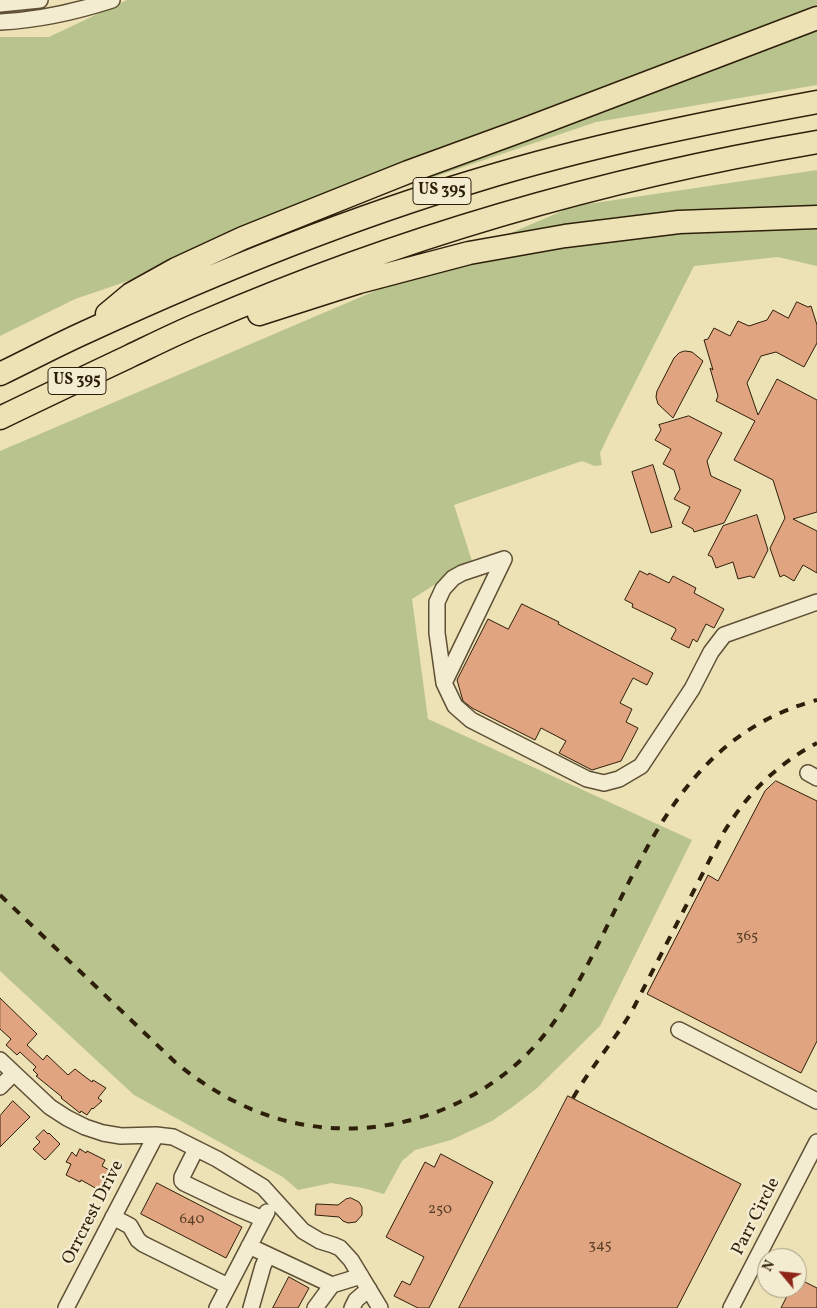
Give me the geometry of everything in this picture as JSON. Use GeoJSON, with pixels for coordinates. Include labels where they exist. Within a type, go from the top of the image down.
{"type":"FeatureCollection","features":[{"type":"Feature","properties":{"kind":"highway"},"geometry":{"type":"LineString","coordinates":[[84,332],[131,294],[176,269],[244,238],[408,172],[817,18]]}},
{"type":"Feature","properties":{"kind":"highway","name":"US 395"},"geometry":{"type":"LineString","coordinates":[[0,374],[84,332],[257,257],[363,218],[480,179],[590,149],[684,128],[817,102]]}},
{"type":"Feature","properties":{"kind":"highway","name":"US 395"},"geometry":{"type":"LineString","coordinates":[[0,418],[200,323],[320,275],[461,226],[648,175],[817,142]]}},
{"type":"Feature","properties":{"kind":"highway"},"geometry":{"type":"LineString","coordinates":[[155,344],[190,339],[267,311],[360,282],[469,252],[565,236],[679,222],[817,217]]}},
{"type":"Feature","properties":{"kind":"street"},"geometry":{"type":"LineString","coordinates":[[0,4],[40,0]]}},
{"type":"Feature","properties":{"kind":"street"},"geometry":{"type":"LineString","coordinates":[[0,22],[50,17],[112,0]]}},
{"type":"Feature","properties":{"kind":"street"},"geometry":{"type":"LineString","coordinates":[[444,682],[504,559],[462,573],[453,578],[443,589],[437,602],[437,633],[444,682],[455,706],[471,720],[588,779],[604,783],[619,779],[641,766],[692,689],[712,652],[724,635],[817,602]]}},
{"type":"Feature","properties":{"kind":"street"},"geometry":{"type":"LineString","coordinates":[[679,1030],[817,1101]]}},
{"type":"Feature","properties":{"kind":"street"},"geometry":{"type":"LineString","coordinates":[[0,1060],[50,1107],[85,1127],[121,1136],[156,1135],[172,1137],[217,1159],[263,1187],[303,1231],[320,1241],[340,1248],[351,1260],[380,1308]]}},
{"type":"Feature","properties":{"kind":"street"},"geometry":{"type":"LineString","coordinates":[[0,1087],[14,1073]]}},
{"type":"Feature","properties":{"kind":"street","name":"Orrcrest Drive"},"geometry":{"type":"LineString","coordinates":[[66,1308],[156,1135]]}},
{"type":"Feature","properties":{"kind":"street","name":"Parr Circle"},"geometry":{"type":"LineString","coordinates":[[731,1308],[817,1142]]}},
{"type":"Feature","properties":{"kind":"street"},"geometry":{"type":"LineString","coordinates":[[196,1149],[182,1177],[182,1181],[263,1219]]}},
{"type":"Feature","properties":{"kind":"street"},"geometry":{"type":"LineString","coordinates":[[217,1308],[274,1199]]}},
{"type":"Feature","properties":{"kind":"street"},"geometry":{"type":"LineString","coordinates":[[113,1217],[130,1226],[138,1240],[143,1244],[228,1286]]}},
{"type":"Feature","properties":{"kind":"street"},"geometry":{"type":"LineString","coordinates":[[249,1246],[332,1285],[365,1282]]}},
{"type":"Feature","properties":{"kind":"street"},"geometry":{"type":"LineString","coordinates":[[251,1308],[268,1255]]}},
{"type":"Feature","properties":{"kind":"street"},"geometry":{"type":"LineString","coordinates":[[352,1308],[365,1282]]}},
{"type":"Feature","properties":{"kind":"street"},"geometry":{"type":"LineString","coordinates":[[315,1308],[332,1285]]}},
{"type":"Feature","properties":{"kind":"green space"},"geometry":{"type":"Polygon","coordinates":[[[127,0],[817,0],[817,85],[596,122],[75,299],[0,336],[0,37],[49,37],[127,0]]]}},
{"type":"Feature","properties":{"kind":"green space"},"geometry":{"type":"Polygon","coordinates":[[[817,170],[817,266],[778,257],[694,266],[600,453],[602,465],[595,466],[582,461],[454,505],[472,561],[412,599],[428,719],[692,840],[600,1026],[536,1089],[492,1121],[451,1140],[415,1150],[402,1161],[384,1194],[363,1188],[331,1183],[298,1190],[283,1177],[134,1095],[0,971],[0,451],[574,206],[817,170]]]}},
{"type":"Feature","properties":{"kind":"building"},"geometry":{"type":"Polygon","coordinates":[[[797,302],[808,307],[811,306],[817,325],[817,343],[804,367],[776,352],[761,356],[747,383],[758,415],[777,379],[817,400],[817,512],[793,519],[817,531],[817,573],[803,565],[794,581],[784,575],[780,577],[770,548],[785,518],[773,480],[734,460],[755,421],[716,401],[718,396],[710,368],[713,370],[704,340],[708,339],[714,328],[730,336],[738,321],[749,326],[767,320],[773,310],[788,318],[797,302]]]}},
{"type":"Feature","properties":{"kind":"building"},"geometry":{"type":"Polygon","coordinates":[[[685,351],[692,352],[703,361],[673,418],[658,404],[657,391],[674,358],[679,353],[685,351]]]}},
{"type":"Feature","properties":{"kind":"building"},"geometry":{"type":"Polygon","coordinates":[[[689,416],[722,433],[707,461],[711,476],[741,490],[724,523],[694,532],[693,529],[682,523],[690,507],[674,499],[680,489],[674,470],[663,464],[671,449],[655,440],[661,430],[659,425],[689,416]]]}},
{"type":"Feature","properties":{"kind":"building"},"geometry":{"type":"Polygon","coordinates":[[[653,465],[672,527],[651,533],[632,472],[653,465]]]}},
{"type":"Feature","properties":{"kind":"building"},"geometry":{"type":"Polygon","coordinates":[[[757,515],[768,550],[754,578],[750,576],[738,579],[733,562],[716,568],[712,557],[708,555],[723,526],[757,515]]]}},
{"type":"Feature","properties":{"kind":"building"},"geometry":{"type":"Polygon","coordinates":[[[640,571],[648,575],[649,573],[669,583],[673,576],[696,588],[694,593],[724,609],[714,628],[706,624],[697,642],[693,639],[689,648],[671,639],[676,630],[675,628],[632,607],[633,604],[625,600],[640,571]]]}},
{"type":"Feature","properties":{"kind":"building"},"geometry":{"type":"Polygon","coordinates":[[[522,604],[653,673],[647,685],[633,678],[620,703],[632,709],[626,722],[638,728],[621,761],[592,770],[559,753],[566,741],[541,728],[535,740],[472,708],[463,701],[457,680],[488,619],[508,629],[522,604]]]}},
{"type":"Feature","properties":{"kind":"building"},"geometry":{"type":"Polygon","coordinates":[[[776,781],[817,801],[817,1041],[801,1073],[647,994],[708,875],[718,881],[765,791],[776,781]]]}},
{"type":"Feature","properties":{"kind":"building"},"geometry":{"type":"Polygon","coordinates":[[[0,998],[37,1034],[27,1045],[43,1060],[47,1055],[68,1075],[75,1069],[92,1082],[93,1080],[106,1088],[98,1098],[102,1101],[92,1108],[87,1115],[81,1111],[80,1113],[61,1098],[36,1076],[38,1075],[33,1070],[36,1067],[20,1052],[17,1055],[6,1045],[11,1039],[0,1029],[0,998]]]}},
{"type":"Feature","properties":{"kind":"building"},"geometry":{"type":"Polygon","coordinates":[[[568,1096],[741,1184],[677,1308],[459,1308],[568,1096]]]}},
{"type":"Feature","properties":{"kind":"building"},"geometry":{"type":"Polygon","coordinates":[[[13,1101],[30,1117],[0,1147],[0,1116],[13,1101]]]}},
{"type":"Feature","properties":{"kind":"building"},"geometry":{"type":"Polygon","coordinates":[[[44,1130],[60,1144],[45,1160],[33,1149],[40,1142],[36,1138],[44,1130]]]}},
{"type":"Feature","properties":{"kind":"building"},"geometry":{"type":"Polygon","coordinates":[[[80,1149],[105,1160],[102,1166],[109,1170],[99,1190],[81,1180],[80,1182],[66,1175],[71,1164],[66,1162],[72,1152],[76,1156],[80,1149]]]}},
{"type":"Feature","properties":{"kind":"building"},"geometry":{"type":"Polygon","coordinates":[[[441,1154],[493,1182],[429,1308],[418,1308],[394,1296],[402,1281],[410,1285],[424,1257],[386,1237],[425,1162],[434,1167],[441,1154]]]}},
{"type":"Feature","properties":{"kind":"building"},"geometry":{"type":"Polygon","coordinates":[[[157,1183],[242,1227],[226,1258],[141,1214],[157,1183]]]}},
{"type":"Feature","properties":{"kind":"building"},"geometry":{"type":"Polygon","coordinates":[[[351,1198],[359,1202],[362,1207],[362,1215],[356,1222],[348,1223],[339,1217],[315,1215],[316,1204],[338,1205],[351,1198]]]}},
{"type":"Feature","properties":{"kind":"building"},"geometry":{"type":"Polygon","coordinates":[[[289,1277],[309,1288],[298,1308],[273,1308],[289,1277]]]}},
{"type":"Feature","properties":{"kind":"building"},"geometry":{"type":"Polygon","coordinates":[[[807,1283],[817,1288],[817,1308],[781,1308],[786,1298],[807,1298],[807,1283]]]}},
{"type":"Feature","properties":{"kind":"railway"},"geometry":{"type":"LineString","coordinates":[[0,895],[175,1062],[217,1092],[239,1104],[262,1113],[310,1126],[362,1128],[391,1124],[420,1117],[448,1107],[474,1094],[499,1078],[522,1059],[560,1013],[586,967],[633,873],[659,828],[687,786],[722,750],[765,721],[817,700]]}},
{"type":"Feature","properties":{"kind":"railway"},"geometry":{"type":"LineString","coordinates":[[573,1098],[632,1011],[733,818],[764,781],[789,761],[817,743]]}}]}
